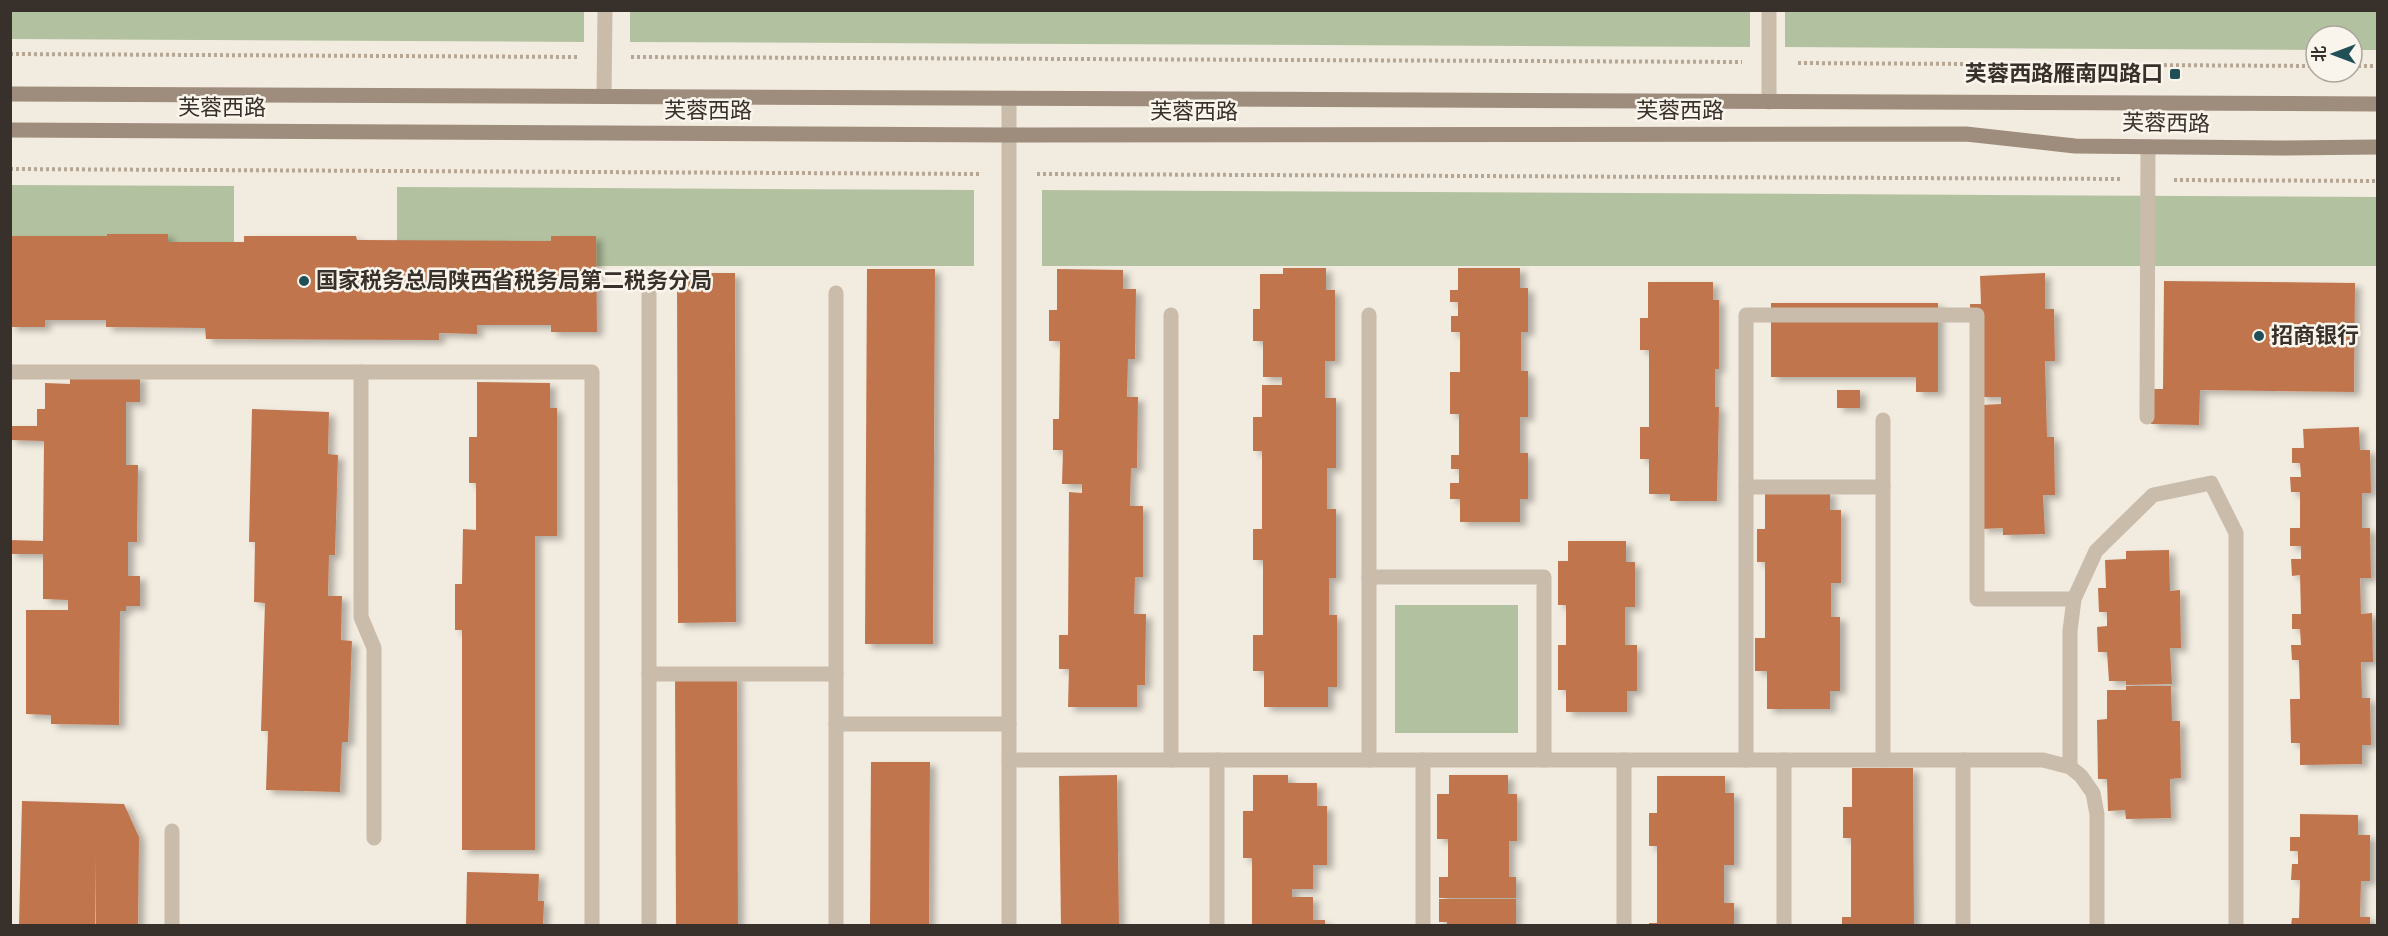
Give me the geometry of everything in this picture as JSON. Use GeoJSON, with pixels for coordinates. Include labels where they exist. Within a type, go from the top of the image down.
{"type":"FeatureCollection","features":[{"type":"Feature","properties":{"kind":"main road","name":"芙蓉西路"},"geometry":{"type":"LineString","coordinates":[[10,94],[2378,104]]}},
{"type":"Feature","properties":{"kind":"main road","name":"芙蓉西路"},"geometry":{"type":"LineString","coordinates":[[10,130],[1009,135],[1966,134],[2075,146],[2378,147]]}},
{"type":"Feature","properties":{"kind":"street"},"geometry":{"type":"LineString","coordinates":[[604,96],[605,10]]}},
{"type":"Feature","properties":{"kind":"street"},"geometry":{"type":"LineString","coordinates":[[1769,10],[1769,102]]}},
{"type":"Feature","properties":{"kind":"street"},"geometry":{"type":"LineString","coordinates":[[1009,99],[1009,926]]}},
{"type":"Feature","properties":{"kind":"street"},"geometry":{"type":"LineString","coordinates":[[2147,417],[2148,147]]}},
{"type":"Feature","properties":{"kind":"street"},"geometry":{"type":"LineString","coordinates":[[649,293],[649,926]]}},
{"type":"Feature","properties":{"kind":"street"},"geometry":{"type":"LineString","coordinates":[[837,293],[837,926]]}},
{"type":"Feature","properties":{"kind":"street"},"geometry":{"type":"LineString","coordinates":[[1171,315],[1171,760]]}},
{"type":"Feature","properties":{"kind":"street"},"geometry":{"type":"LineString","coordinates":[[1369,315],[1369,760]]}},
{"type":"Feature","properties":{"kind":"street"},"geometry":{"type":"LineString","coordinates":[[1746,760],[1746,315],[1977,315],[1977,599],[2074,599]]}},
{"type":"Feature","properties":{"kind":"street"},"geometry":{"type":"LineString","coordinates":[[10,372],[592,372],[592,926]]}},
{"type":"Feature","properties":{"kind":"street"},"geometry":{"type":"LineString","coordinates":[[361,372],[361,617],[374,648],[374,838]]}},
{"type":"Feature","properties":{"kind":"street"},"geometry":{"type":"LineString","coordinates":[[1883,420],[1883,760]]}},
{"type":"Feature","properties":{"kind":"street"},"geometry":{"type":"LineString","coordinates":[[2070,767],[2070,631],[2074,599],[2096,551],[2153,495],[2211,483],[2236,533],[2236,926]]}},
{"type":"Feature","properties":{"kind":"street"},"geometry":{"type":"LineString","coordinates":[[1746,487],[1883,487]]}},
{"type":"Feature","properties":{"kind":"street"},"geometry":{"type":"LineString","coordinates":[[1369,578],[1544,578],[1544,760]]}},
{"type":"Feature","properties":{"kind":"street"},"geometry":{"type":"LineString","coordinates":[[649,674],[837,674]]}},
{"type":"Feature","properties":{"kind":"street"},"geometry":{"type":"LineString","coordinates":[[837,724],[1009,724]]}},
{"type":"Feature","properties":{"kind":"street"},"geometry":{"type":"LineString","coordinates":[[1009,760],[2043,760],[2070,767],[2081,776],[2093,793],[2097,814],[2097,926]]}},
{"type":"Feature","properties":{"kind":"street"},"geometry":{"type":"LineString","coordinates":[[1217,760],[1217,926]]}},
{"type":"Feature","properties":{"kind":"street"},"geometry":{"type":"LineString","coordinates":[[1423,760],[1423,926]]}},
{"type":"Feature","properties":{"kind":"street"},"geometry":{"type":"LineString","coordinates":[[1624,760],[1624,926]]}},
{"type":"Feature","properties":{"kind":"street"},"geometry":{"type":"LineString","coordinates":[[1784,760],[1784,926]]}},
{"type":"Feature","properties":{"kind":"street"},"geometry":{"type":"LineString","coordinates":[[1963,760],[1963,926]]}},
{"type":"Feature","properties":{"kind":"street"},"geometry":{"type":"LineString","coordinates":[[172,831],[172,926]]}},
{"type":"Feature","properties":{"kind":"path"},"geometry":{"type":"LineString","coordinates":[[10,54],[2304,66]]}},
{"type":"Feature","properties":{"kind":"path"},"geometry":{"type":"LineString","coordinates":[[10,169],[2378,181]]}},
{"type":"Feature","properties":{"kind":"green space"},"geometry":{"type":"Polygon","coordinates":[[[11,10],[584,11],[584,42],[11,39],[11,10]]]}},
{"type":"Feature","properties":{"kind":"green space"},"geometry":{"type":"Polygon","coordinates":[[[630,10],[1750,10],[1750,47],[630,42],[630,10]]]}},
{"type":"Feature","properties":{"kind":"green space"},"geometry":{"type":"Polygon","coordinates":[[[1785,11],[2377,11],[2377,50],[2364,50],[2364,24],[2304,24],[2304,50],[1785,47],[1785,11]]]}},
{"type":"Feature","properties":{"kind":"green space"},"geometry":{"type":"Polygon","coordinates":[[[11,185],[234,186],[234,242],[397,242],[397,187],[974,190],[974,266],[11,266],[11,185]]]}},
{"type":"Feature","properties":{"kind":"green space"},"geometry":{"type":"Polygon","coordinates":[[[1042,190],[2377,197],[2377,266],[1042,266],[1042,190]]]}},
{"type":"Feature","properties":{"kind":"green space"},"geometry":{"type":"Polygon","coordinates":[[[1395,605],[1518,605],[1518,733],[1395,733],[1395,605]]]}},
{"type":"Feature","properties":{"kind":"building","name":"国家税务总局陕西省税务局第二税务分局"},"geometry":{"type":"Polygon","coordinates":[[[107,234],[168,234],[168,242],[244,242],[244,236],[356,236],[357,240],[551,241],[551,236],[596,236],[597,332],[551,332],[551,325],[477,325],[477,334],[439,333],[439,340],[206,339],[205,328],[106,327],[106,320],[45,320],[45,327],[10,327],[10,236],[107,236],[107,234]]]}},
{"type":"Feature","properties":{"kind":"building"},"geometry":{"type":"Polygon","coordinates":[[[1283,268],[1326,268],[1326,290],[1335,290],[1335,361],[1325,361],[1325,398],[1336,398],[1336,468],[1327,468],[1327,509],[1336,509],[1336,578],[1329,578],[1329,615],[1337,615],[1337,687],[1328,687],[1328,707],[1264,707],[1264,671],[1253,671],[1253,635],[1263,635],[1263,560],[1253,560],[1253,529],[1262,529],[1262,451],[1253,451],[1253,417],[1262,417],[1262,385],[1282,385],[1282,377],[1263,377],[1263,341],[1253,341],[1253,309],[1260,309],[1260,274],[1283,274],[1283,268]]]}},
{"type":"Feature","properties":{"kind":"building"},"geometry":{"type":"Polygon","coordinates":[[[1458,268],[1520,268],[1520,288],[1528,288],[1528,332],[1521,332],[1521,371],[1528,371],[1528,417],[1520,417],[1520,453],[1528,453],[1528,499],[1520,499],[1520,522],[1460,522],[1460,499],[1450,499],[1450,483],[1459,483],[1459,469],[1451,469],[1451,455],[1459,455],[1459,414],[1450,414],[1450,372],[1460,372],[1460,332],[1451,332],[1451,316],[1458,316],[1458,302],[1450,302],[1450,290],[1458,290],[1458,268]]]}},
{"type":"Feature","properties":{"kind":"building"},"geometry":{"type":"Polygon","coordinates":[[[867,269],[935,269],[933,644],[865,644],[867,269]]]}},
{"type":"Feature","properties":{"kind":"building"},"geometry":{"type":"Polygon","coordinates":[[[1057,269],[1123,270],[1123,289],[1136,289],[1135,359],[1128,359],[1127,397],[1138,397],[1137,468],[1131,468],[1130,506],[1143,506],[1143,577],[1135,577],[1134,614],[1146,614],[1145,685],[1137,685],[1137,707],[1068,707],[1069,669],[1059,669],[1059,635],[1068,635],[1069,492],[1082,493],[1082,484],[1062,484],[1063,450],[1053,450],[1053,419],[1059,419],[1060,341],[1049,341],[1049,310],[1057,310],[1057,269]]]}},
{"type":"Feature","properties":{"kind":"building"},"geometry":{"type":"Polygon","coordinates":[[[677,273],[735,273],[736,622],[678,623],[677,273]]]}},
{"type":"Feature","properties":{"kind":"building"},"geometry":{"type":"Polygon","coordinates":[[[2045,273],[2045,309],[2054,309],[2055,361],[2045,361],[2047,437],[2054,437],[2055,495],[2043,495],[2045,534],[2003,535],[2003,528],[1981,529],[1981,405],[2001,404],[2001,397],[1982,397],[1972,366],[1970,304],[1981,304],[1980,276],[2045,273]]]}},
{"type":"Feature","properties":{"kind":"building","name":"招商银行"},"geometry":{"type":"Polygon","coordinates":[[[2164,281],[2355,283],[2354,392],[2200,390],[2199,425],[2151,424],[2152,389],[2163,389],[2164,281]]]}},
{"type":"Feature","properties":{"kind":"building"},"geometry":{"type":"Polygon","coordinates":[[[1648,282],[1713,282],[1713,300],[1719,300],[1719,369],[1715,369],[1715,407],[1719,407],[1717,501],[1670,501],[1670,494],[1649,494],[1649,459],[1640,459],[1640,427],[1649,427],[1649,350],[1640,350],[1640,318],[1648,318],[1648,282]]]}},
{"type":"Feature","properties":{"kind":"building"},"geometry":{"type":"Polygon","coordinates":[[[1771,303],[1938,303],[1938,392],[1916,392],[1916,377],[1771,377],[1771,303]]]}},
{"type":"Feature","properties":{"kind":"building"},"geometry":{"type":"Polygon","coordinates":[[[70,375],[140,376],[140,402],[126,402],[126,465],[138,465],[137,542],[128,542],[128,576],[140,576],[140,606],[126,606],[126,611],[120,611],[119,725],[51,724],[51,715],[26,714],[26,610],[68,610],[68,600],[43,599],[43,554],[10,554],[10,540],[43,541],[44,441],[10,440],[10,426],[37,426],[37,409],[45,409],[45,383],[70,384],[70,375]]]}},
{"type":"Feature","properties":{"kind":"building"},"geometry":{"type":"Polygon","coordinates":[[[477,382],[550,383],[550,408],[557,408],[557,536],[535,536],[535,850],[462,850],[462,630],[455,630],[455,584],[462,584],[463,529],[476,530],[476,483],[469,483],[469,437],[477,437],[477,382]]]}},
{"type":"Feature","properties":{"kind":"building"},"geometry":{"type":"Polygon","coordinates":[[[1837,390],[1860,390],[1860,408],[1837,408],[1837,390]]]}},
{"type":"Feature","properties":{"kind":"building"},"geometry":{"type":"Polygon","coordinates":[[[252,409],[329,412],[328,454],[338,455],[335,555],[329,555],[328,596],[342,596],[341,640],[352,641],[348,742],[342,742],[340,792],[266,790],[268,731],[261,731],[265,603],[254,602],[255,542],[249,542],[252,409]]]}},
{"type":"Feature","properties":{"kind":"building"},"geometry":{"type":"Polygon","coordinates":[[[2359,427],[2360,450],[2370,450],[2371,493],[2362,493],[2362,528],[2370,528],[2371,578],[2360,578],[2361,614],[2372,613],[2373,662],[2361,662],[2362,698],[2370,698],[2371,745],[2362,745],[2362,764],[2300,765],[2300,743],[2291,743],[2290,699],[2300,699],[2299,660],[2292,660],[2291,645],[2301,645],[2300,629],[2292,629],[2292,614],[2301,614],[2300,575],[2292,576],[2291,559],[2301,559],[2301,546],[2290,546],[2290,528],[2300,528],[2300,492],[2291,492],[2290,477],[2301,477],[2300,463],[2292,463],[2292,448],[2304,448],[2303,429],[2359,427]]]}},
{"type":"Feature","properties":{"kind":"building"},"geometry":{"type":"Polygon","coordinates":[[[1765,491],[1830,491],[1830,510],[1841,510],[1841,583],[1831,583],[1831,617],[1840,617],[1840,691],[1830,691],[1830,709],[1767,709],[1767,671],[1755,671],[1755,638],[1765,638],[1765,562],[1757,562],[1757,529],[1765,529],[1765,491]]]}},
{"type":"Feature","properties":{"kind":"building"},"geometry":{"type":"Polygon","coordinates":[[[1568,541],[1626,541],[1626,562],[1635,562],[1635,607],[1625,607],[1625,645],[1637,645],[1637,691],[1627,691],[1627,712],[1566,712],[1566,690],[1558,690],[1558,645],[1566,645],[1566,605],[1558,605],[1558,561],[1568,561],[1568,541]]]}},
{"type":"Feature","properties":{"kind":"building"},"geometry":{"type":"Polygon","coordinates":[[[2169,550],[2170,591],[2180,590],[2181,648],[2170,648],[2172,684],[2126,685],[2126,681],[2109,681],[2107,652],[2098,652],[2097,627],[2107,626],[2107,612],[2099,612],[2098,588],[2106,588],[2105,560],[2126,559],[2126,551],[2169,550]]]}},
{"type":"Feature","properties":{"kind":"building"},"geometry":{"type":"Polygon","coordinates":[[[675,674],[737,674],[738,926],[676,926],[675,674]]]}},
{"type":"Feature","properties":{"kind":"building"},"geometry":{"type":"Polygon","coordinates":[[[2126,686],[2171,686],[2172,721],[2180,721],[2181,778],[2170,779],[2171,818],[2126,819],[2125,810],[2108,811],[2107,779],[2098,779],[2097,720],[2107,719],[2107,690],[2126,690],[2126,686]]]}},
{"type":"Feature","properties":{"kind":"building"},"geometry":{"type":"Polygon","coordinates":[[[871,762],[930,762],[929,926],[870,926],[871,762]]]}},
{"type":"Feature","properties":{"kind":"building"},"geometry":{"type":"Polygon","coordinates":[[[1852,768],[1913,768],[1914,926],[1842,926],[1842,917],[1851,917],[1851,838],[1843,838],[1843,807],[1852,807],[1852,768]]]}},
{"type":"Feature","properties":{"kind":"building"},"geometry":{"type":"Polygon","coordinates":[[[1117,775],[1119,926],[1061,926],[1059,776],[1117,775]]]}},
{"type":"Feature","properties":{"kind":"building"},"geometry":{"type":"Polygon","coordinates":[[[1253,775],[1288,775],[1288,783],[1317,783],[1317,806],[1327,806],[1327,865],[1313,865],[1313,889],[1292,889],[1292,897],[1313,897],[1313,920],[1325,920],[1325,926],[1252,926],[1252,858],[1243,858],[1243,811],[1253,811],[1253,775]]]}},
{"type":"Feature","properties":{"kind":"building"},"geometry":{"type":"Polygon","coordinates":[[[1449,775],[1508,775],[1508,794],[1517,794],[1517,841],[1509,841],[1509,877],[1516,877],[1516,898],[1439,898],[1439,877],[1448,877],[1448,839],[1437,839],[1437,794],[1449,794],[1449,775]]]}},
{"type":"Feature","properties":{"kind":"building"},"geometry":{"type":"Polygon","coordinates":[[[1657,776],[1725,776],[1725,793],[1734,793],[1734,865],[1724,865],[1724,903],[1734,903],[1734,926],[1649,926],[1649,923],[1657,923],[1657,846],[1649,846],[1649,813],[1657,813],[1657,776]]]}},
{"type":"Feature","properties":{"kind":"building"},"geometry":{"type":"Polygon","coordinates":[[[22,801],[124,804],[139,837],[138,926],[96,926],[96,857],[95,926],[19,926],[22,801]]]}},
{"type":"Feature","properties":{"kind":"building"},"geometry":{"type":"Polygon","coordinates":[[[2300,814],[2358,815],[2358,835],[2370,835],[2370,881],[2361,881],[2360,917],[2370,917],[2370,926],[2291,926],[2292,918],[2299,918],[2300,880],[2291,880],[2292,864],[2298,864],[2298,851],[2290,851],[2290,837],[2300,837],[2300,814]]]}},
{"type":"Feature","properties":{"kind":"building"},"geometry":{"type":"Polygon","coordinates":[[[467,872],[539,874],[538,901],[544,901],[543,926],[466,926],[467,872]]]}},
{"type":"Feature","properties":{"kind":"building"},"geometry":{"type":"Polygon","coordinates":[[[1439,899],[1516,899],[1516,924],[1447,926],[1447,922],[1439,922],[1439,899]]]}},
{"type":"Feature","properties":{"kind":"place","name":"芙蓉西路雁南四路口"},"geometry":{"type":"Point","coordinates":[2175,74]}},
{"type":"Feature","properties":{"kind":"place","name":"国家税务总局陕西省税务局第二税务分局"},"geometry":{"type":"Point","coordinates":[304,281]}},
{"type":"Feature","properties":{"kind":"place","name":"招商银行"},"geometry":{"type":"Point","coordinates":[2259,336]}}]}
